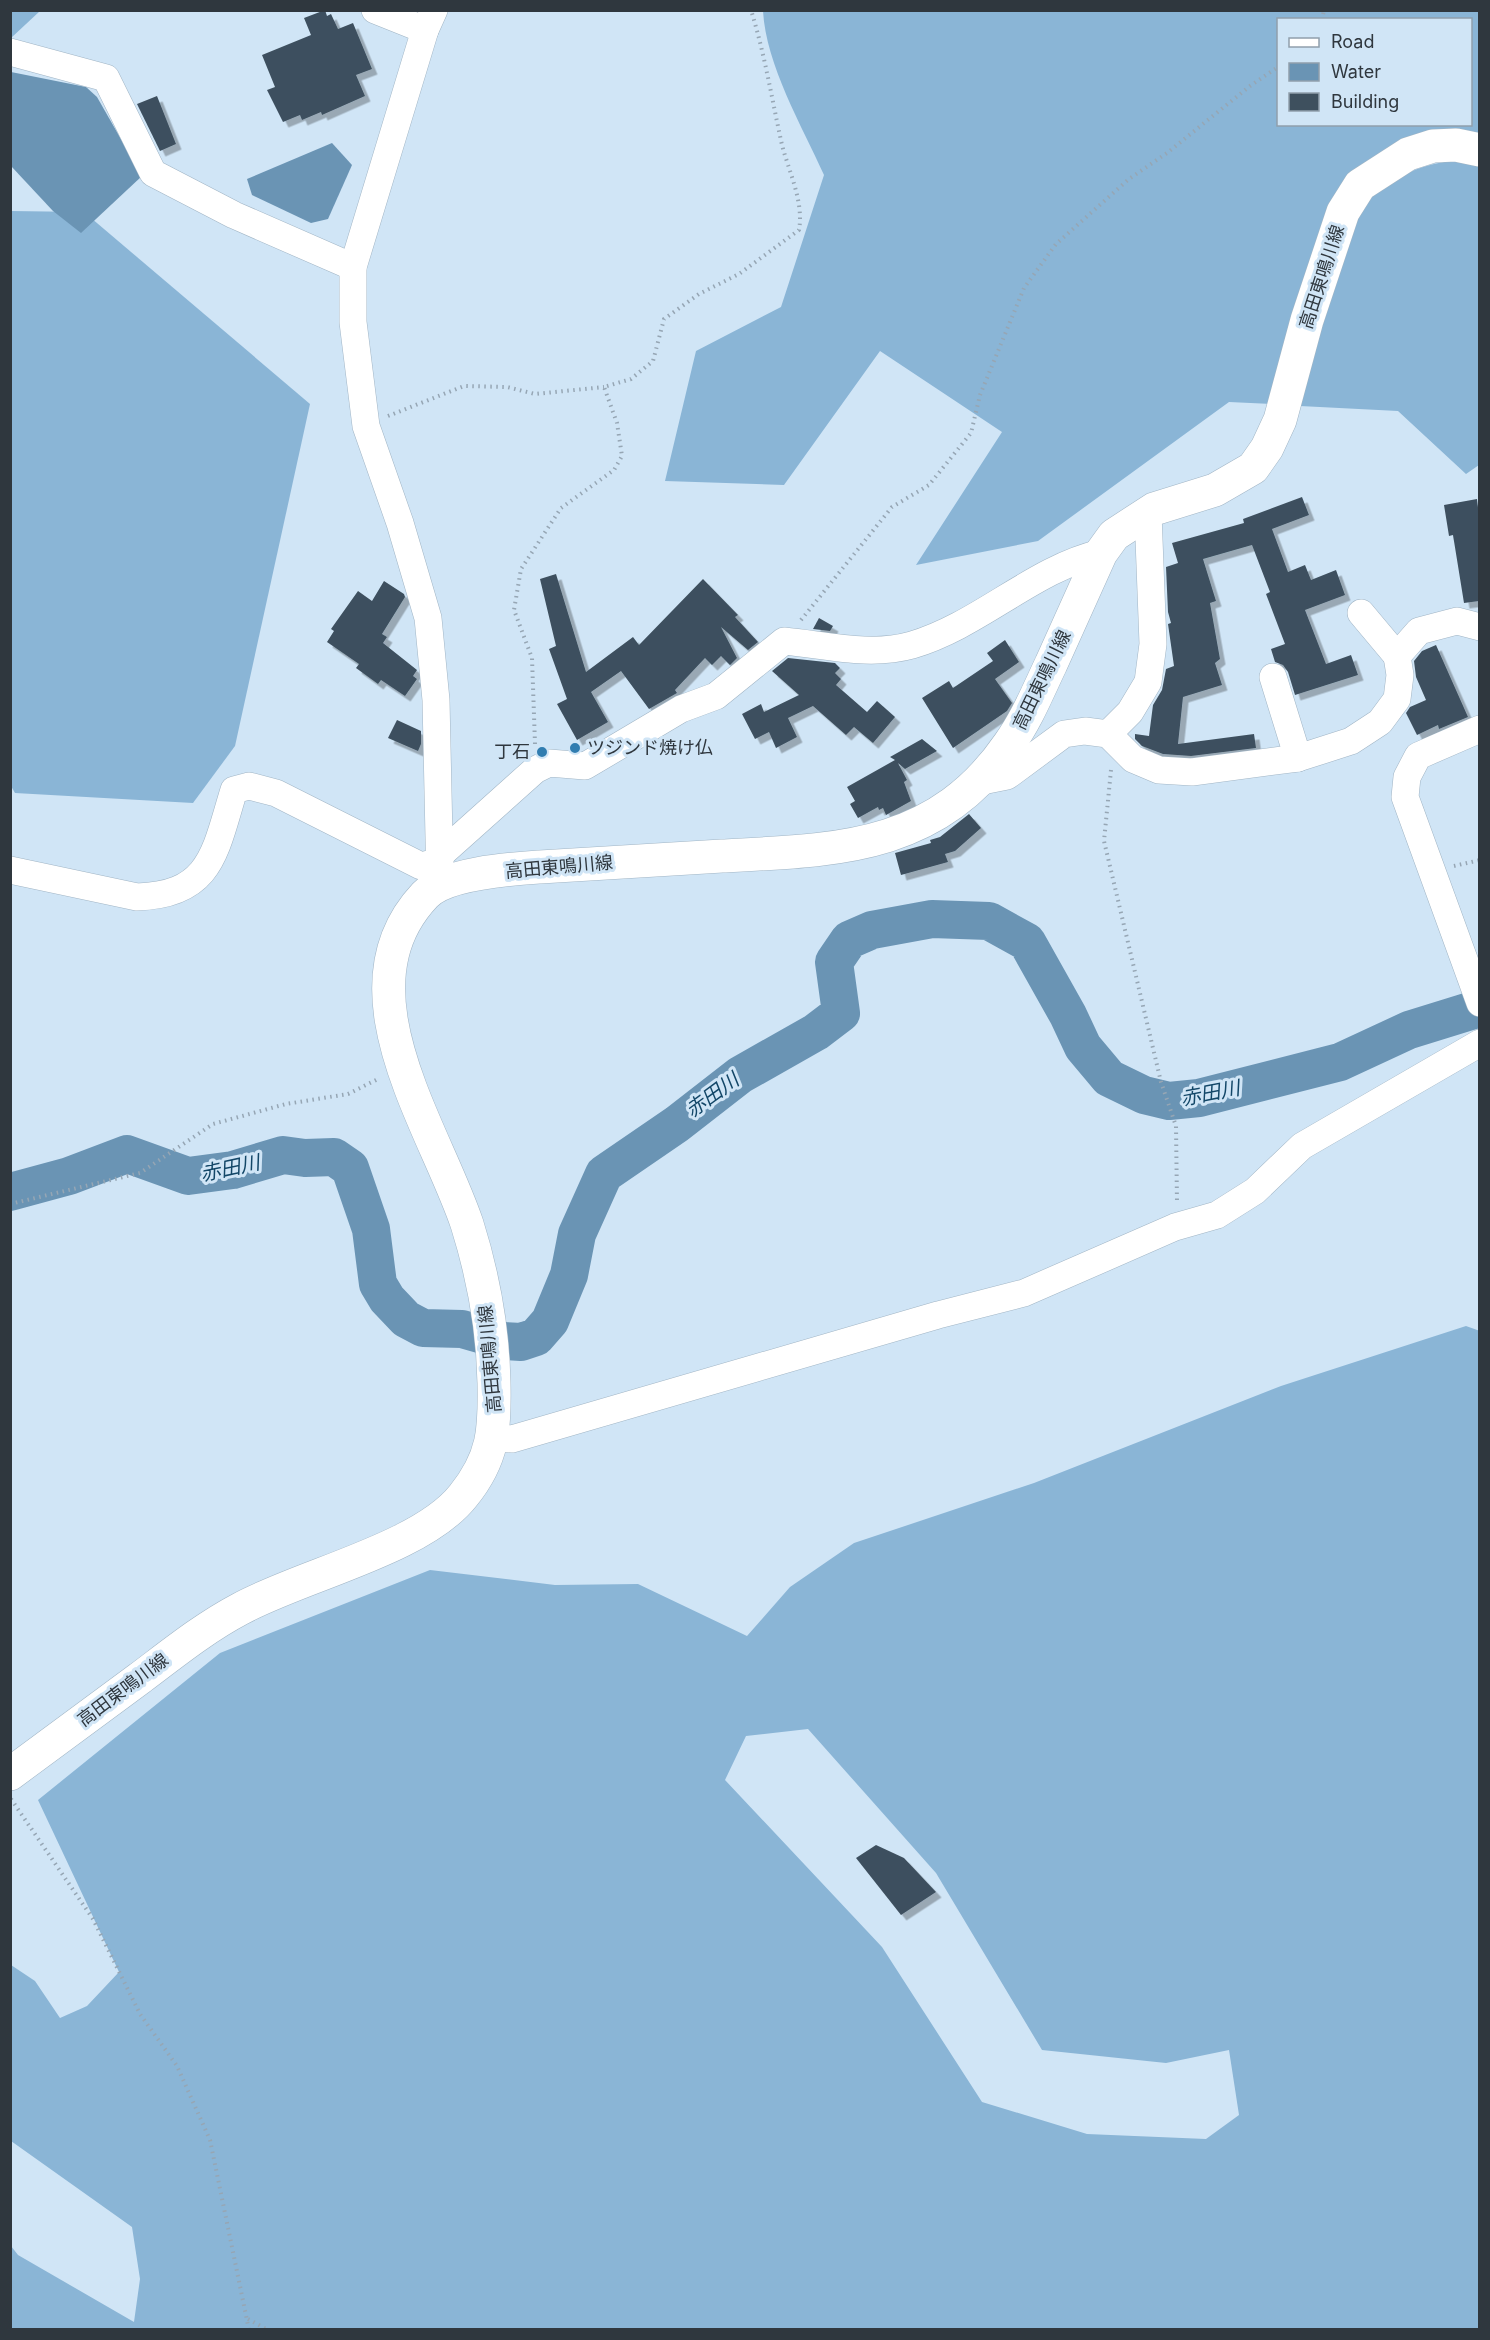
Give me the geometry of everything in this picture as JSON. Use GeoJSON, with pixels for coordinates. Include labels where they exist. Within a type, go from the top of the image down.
{"type":"FeatureCollection","features":[{"type":"Feature","properties":{"kind":"main road","name":"高田東鳴川線"},"geometry":{"type":"LineString","coordinates":[[10,1774],[181,1647],[235,1611],[273,1592],[380,1549],[427,1526],[462,1497],[480,1470],[494,1438],[494,1359],[479,1267],[465,1220],[404,1066],[393,1031],[387,993],[389,962],[410,916],[440,866],[512,869],[829,850],[898,832],[961,797],[1008,747],[1028,714],[1101,554],[1114,536],[1148,513],[1215,490],[1253,468],[1267,448],[1280,420],[1307,320],[1343,212],[1360,185],[1408,154],[1433,146],[1456,145],[1479,150]]}},
{"type":"Feature","properties":{"kind":"street"},"geometry":{"type":"LineString","coordinates":[[375,10],[430,20],[353,267],[353,322],[366,426],[400,523],[428,618],[436,700],[440,866]]}},
{"type":"Feature","properties":{"kind":"street"},"geometry":{"type":"LineString","coordinates":[[10,51],[106,78],[153,173],[224,210],[353,267]]}},
{"type":"Feature","properties":{"kind":"street"},"geometry":{"type":"LineString","coordinates":[[1108,734],[1130,712],[1148,682],[1153,644],[1148,513]]}},
{"type":"Feature","properties":{"kind":"street"},"geometry":{"type":"LineString","coordinates":[[10,870],[137,897],[158,897],[183,890],[202,875],[221,831],[234,790],[249,786],[276,793],[421,866],[440,866],[535,770],[549,763],[585,766],[681,709],[716,696],[784,642],[868,651],[912,645],[974,617],[1073,560],[1101,554]]}},
{"type":"Feature","properties":{"kind":"street"},"geometry":{"type":"LineString","coordinates":[[977,782],[1007,776],[1064,734],[1085,731],[1108,734],[1134,759],[1159,770],[1192,772],[1298,758],[1351,741],[1380,722],[1397,699],[1400,675],[1397,656],[1361,613]]}},
{"type":"Feature","properties":{"kind":"street"},"geometry":{"type":"LineString","coordinates":[[1397,656],[1419,631],[1457,621],[1479,627]]}},
{"type":"Feature","properties":{"kind":"street"},"geometry":{"type":"LineString","coordinates":[[1273,677],[1298,758]]}},
{"type":"Feature","properties":{"kind":"street"},"geometry":{"type":"LineString","coordinates":[[1479,729],[1418,756],[1407,777],[1405,797],[1479,1000]]}},
{"type":"Feature","properties":{"kind":"street"},"geometry":{"type":"LineString","coordinates":[[494,1438],[512,1439],[938,1315],[1024,1293],[1175,1227],[1217,1215],[1255,1191],[1302,1146],[1479,1043]]}},
{"type":"Feature","properties":{"kind":"path"},"geometry":{"type":"LineString","coordinates":[[366,426],[464,386],[507,387],[535,394],[604,387],[631,380],[653,361],[664,319],[699,294],[739,274],[793,237],[799,230],[802,214],[782,144],[761,42],[751,10]]}},
{"type":"Feature","properties":{"kind":"path"},"geometry":{"type":"LineString","coordinates":[[784,642],[838,571],[869,538],[892,507],[929,485],[971,434],[980,395],[1024,288],[1056,244],[1129,180],[1277,68]]}},
{"type":"Feature","properties":{"kind":"path"},"geometry":{"type":"LineString","coordinates":[[535,770],[532,658],[514,610],[519,580],[521,569],[535,545],[561,508],[614,470],[622,456],[618,423],[604,387]]}},
{"type":"Feature","properties":{"kind":"path"},"geometry":{"type":"LineString","coordinates":[[1108,734],[1111,762],[1104,842],[1161,1082],[1176,1126],[1175,1227]]}},
{"type":"Feature","properties":{"kind":"path"},"geometry":{"type":"LineString","coordinates":[[10,1204],[140,1173],[213,1124],[286,1104],[348,1094],[404,1066]]}},
{"type":"Feature","properties":{"kind":"path"},"geometry":{"type":"LineString","coordinates":[[10,1798],[93,1919],[140,2014],[177,2066],[210,2140],[224,2204],[226,2229],[249,2330]]}},
{"type":"Feature","properties":{"kind":"path"},"geometry":{"type":"LineString","coordinates":[[248,2319],[268,2330]]}},
{"type":"Feature","properties":{"kind":"shaded area"},"geometry":{"type":"Polygon","coordinates":[[[11,10],[40,10],[40,11],[11,38],[11,10]]]}},
{"type":"Feature","properties":{"kind":"shaded area"},"geometry":{"type":"Polygon","coordinates":[[[763,11],[1479,11],[1479,139],[1353,178],[1273,404],[1229,402],[1038,541],[916,565],[1002,432],[880,351],[784,485],[665,481],[696,351],[781,307],[824,175],[786,95],[771,53],[763,11]]]}},
{"type":"Feature","properties":{"kind":"shaded area"},"geometry":{"type":"Polygon","coordinates":[[[1455,161],[1479,166],[1479,465],[1466,474],[1398,411],[1300,406],[1331,296],[1357,218],[1365,203],[1379,190],[1399,177],[1433,164],[1455,161]]]}},
{"type":"Feature","properties":{"kind":"shaded area"},"geometry":{"type":"Polygon","coordinates":[[[10,211],[84,212],[310,404],[235,746],[193,803],[15,793],[11,786],[10,211]]]}},
{"type":"Feature","properties":{"kind":"shaded area"},"geometry":{"type":"Polygon","coordinates":[[[1466,1326],[1480,1331],[1479,2329],[11,2329],[11,2246],[18,2255],[134,2322],[140,2279],[132,2227],[11,2141],[11,1965],[35,1981],[60,2018],[87,2006],[119,1972],[38,1800],[220,1653],[430,1570],[555,1585],[638,1584],[747,1636],[790,1587],[854,1543],[1034,1483],[1281,1386],[1466,1326]],[[808,1729],[746,1736],[725,1780],[882,1947],[982,2102],[1087,2134],[1206,2139],[1239,2115],[1229,2050],[1166,2063],[1042,2050],[936,1873],[808,1729]]]}},
{"type":"Feature","properties":{"kind":"water"},"geometry":{"type":"Polygon","coordinates":[[[11,72],[86,87],[97,97],[142,176],[81,233],[53,211],[11,166],[11,72]]]}},
{"type":"Feature","properties":{"kind":"water"},"geometry":{"type":"Polygon","coordinates":[[[332,143],[352,165],[328,219],[311,223],[252,195],[247,179],[332,143]]]}},
{"type":"Feature","properties":{"kind":"building"},"geometry":{"type":"Polygon","coordinates":[[[325,10],[327,16],[331,14],[338,29],[353,23],[372,69],[356,75],[365,96],[322,115],[321,112],[302,120],[300,115],[283,122],[267,90],[275,87],[262,55],[311,35],[304,18],[325,10]]]}},
{"type":"Feature","properties":{"kind":"building"},"geometry":{"type":"Polygon","coordinates":[[[157,96],[176,144],[160,151],[137,104],[157,96]]]}},
{"type":"Feature","properties":{"kind":"building"},"geometry":{"type":"Polygon","coordinates":[[[1302,497],[1309,515],[1272,529],[1288,572],[1305,565],[1311,580],[1336,570],[1345,595],[1305,610],[1326,664],[1351,655],[1358,675],[1295,695],[1288,672],[1283,665],[1275,662],[1271,649],[1285,644],[1266,594],[1270,592],[1252,545],[1203,559],[1216,601],[1210,603],[1220,659],[1215,663],[1222,685],[1183,697],[1178,744],[1254,734],[1256,748],[1191,756],[1163,754],[1142,746],[1135,739],[1135,734],[1149,736],[1153,705],[1162,690],[1166,669],[1174,666],[1168,624],[1171,623],[1168,612],[1166,567],[1178,563],[1172,543],[1244,523],[1243,519],[1302,497]]]}},
{"type":"Feature","properties":{"kind":"building"},"geometry":{"type":"Polygon","coordinates":[[[1477,499],[1479,601],[1464,603],[1453,535],[1449,536],[1444,505],[1477,499]]]}},
{"type":"Feature","properties":{"kind":"building"},"geometry":{"type":"Polygon","coordinates":[[[556,574],[586,672],[633,637],[639,645],[703,579],[738,615],[735,617],[758,642],[748,650],[721,627],[737,658],[730,665],[721,656],[712,665],[705,658],[675,690],[677,693],[649,709],[621,671],[591,692],[608,722],[577,740],[557,704],[567,699],[549,649],[556,646],[540,579],[556,574]]]}},
{"type":"Feature","properties":{"kind":"building"},"geometry":{"type":"Polygon","coordinates":[[[384,581],[405,597],[382,634],[387,637],[383,643],[417,670],[413,676],[417,679],[405,696],[381,680],[378,684],[356,668],[359,664],[327,642],[334,631],[331,629],[358,591],[372,601],[384,581]]]}},
{"type":"Feature","properties":{"kind":"building"},"geometry":{"type":"Polygon","coordinates":[[[819,618],[833,626],[830,631],[813,629],[819,618]]]}},
{"type":"Feature","properties":{"kind":"building"},"geometry":{"type":"Polygon","coordinates":[[[1005,640],[1019,662],[995,679],[1012,703],[1007,711],[953,748],[922,698],[949,681],[953,688],[993,661],[987,653],[1005,640]]]}},
{"type":"Feature","properties":{"kind":"building"},"geometry":{"type":"Polygon","coordinates":[[[1436,645],[1468,717],[1439,729],[1438,725],[1417,735],[1406,713],[1410,707],[1426,700],[1416,677],[1414,661],[1422,651],[1436,645]]]}},
{"type":"Feature","properties":{"kind":"building"},"geometry":{"type":"Polygon","coordinates":[[[788,658],[835,663],[840,668],[835,673],[841,679],[836,685],[867,712],[877,701],[895,717],[873,743],[854,727],[846,735],[813,706],[788,718],[797,737],[776,748],[769,732],[755,739],[742,714],[761,704],[764,712],[799,695],[772,671],[788,658]]]}},
{"type":"Feature","properties":{"kind":"building"},"geometry":{"type":"Polygon","coordinates":[[[397,720],[421,731],[421,744],[418,751],[388,738],[397,720]]]}},
{"type":"Feature","properties":{"kind":"building"},"geometry":{"type":"Polygon","coordinates":[[[922,739],[937,751],[905,769],[898,763],[907,780],[904,782],[911,801],[886,815],[883,808],[879,810],[878,807],[858,818],[850,804],[855,801],[847,787],[895,760],[890,757],[922,739]]]}},
{"type":"Feature","properties":{"kind":"building"},"geometry":{"type":"Polygon","coordinates":[[[969,814],[981,828],[955,851],[945,854],[948,862],[901,875],[895,853],[931,843],[930,840],[940,837],[969,814]]]}},
{"type":"Feature","properties":{"kind":"building"},"geometry":{"type":"Polygon","coordinates":[[[876,1845],[904,1858],[936,1892],[901,1915],[856,1858],[876,1845]]]}},
{"type":"Feature","properties":{"kind":"waterway","name":"赤田川"},"geometry":{"type":"LineString","coordinates":[[10,1192],[69,1176],[127,1154],[188,1176],[233,1170],[283,1155],[305,1158],[334,1157],[350,1168],[371,1229],[378,1284],[387,1299],[406,1319],[423,1328],[462,1329],[504,1341],[521,1342],[536,1337],[550,1321],[569,1275],[577,1234],[604,1174],[677,1124],[740,1075],[816,1032],[841,1013],[834,962],[849,940],[872,930],[932,919],[989,921],[1027,942],[1068,1015],[1083,1047],[1109,1078],[1144,1095],[1169,1101],[1199,1098],[1340,1062],[1409,1030],[1480,1008]]}},
{"type":"Feature","properties":{"kind":"place","name":"ツジンド焼け仏"},"geometry":{"type":"Point","coordinates":[575,748]}},
{"type":"Feature","properties":{"kind":"place","name":"丁石"},"geometry":{"type":"Point","coordinates":[542,752]}}]}
